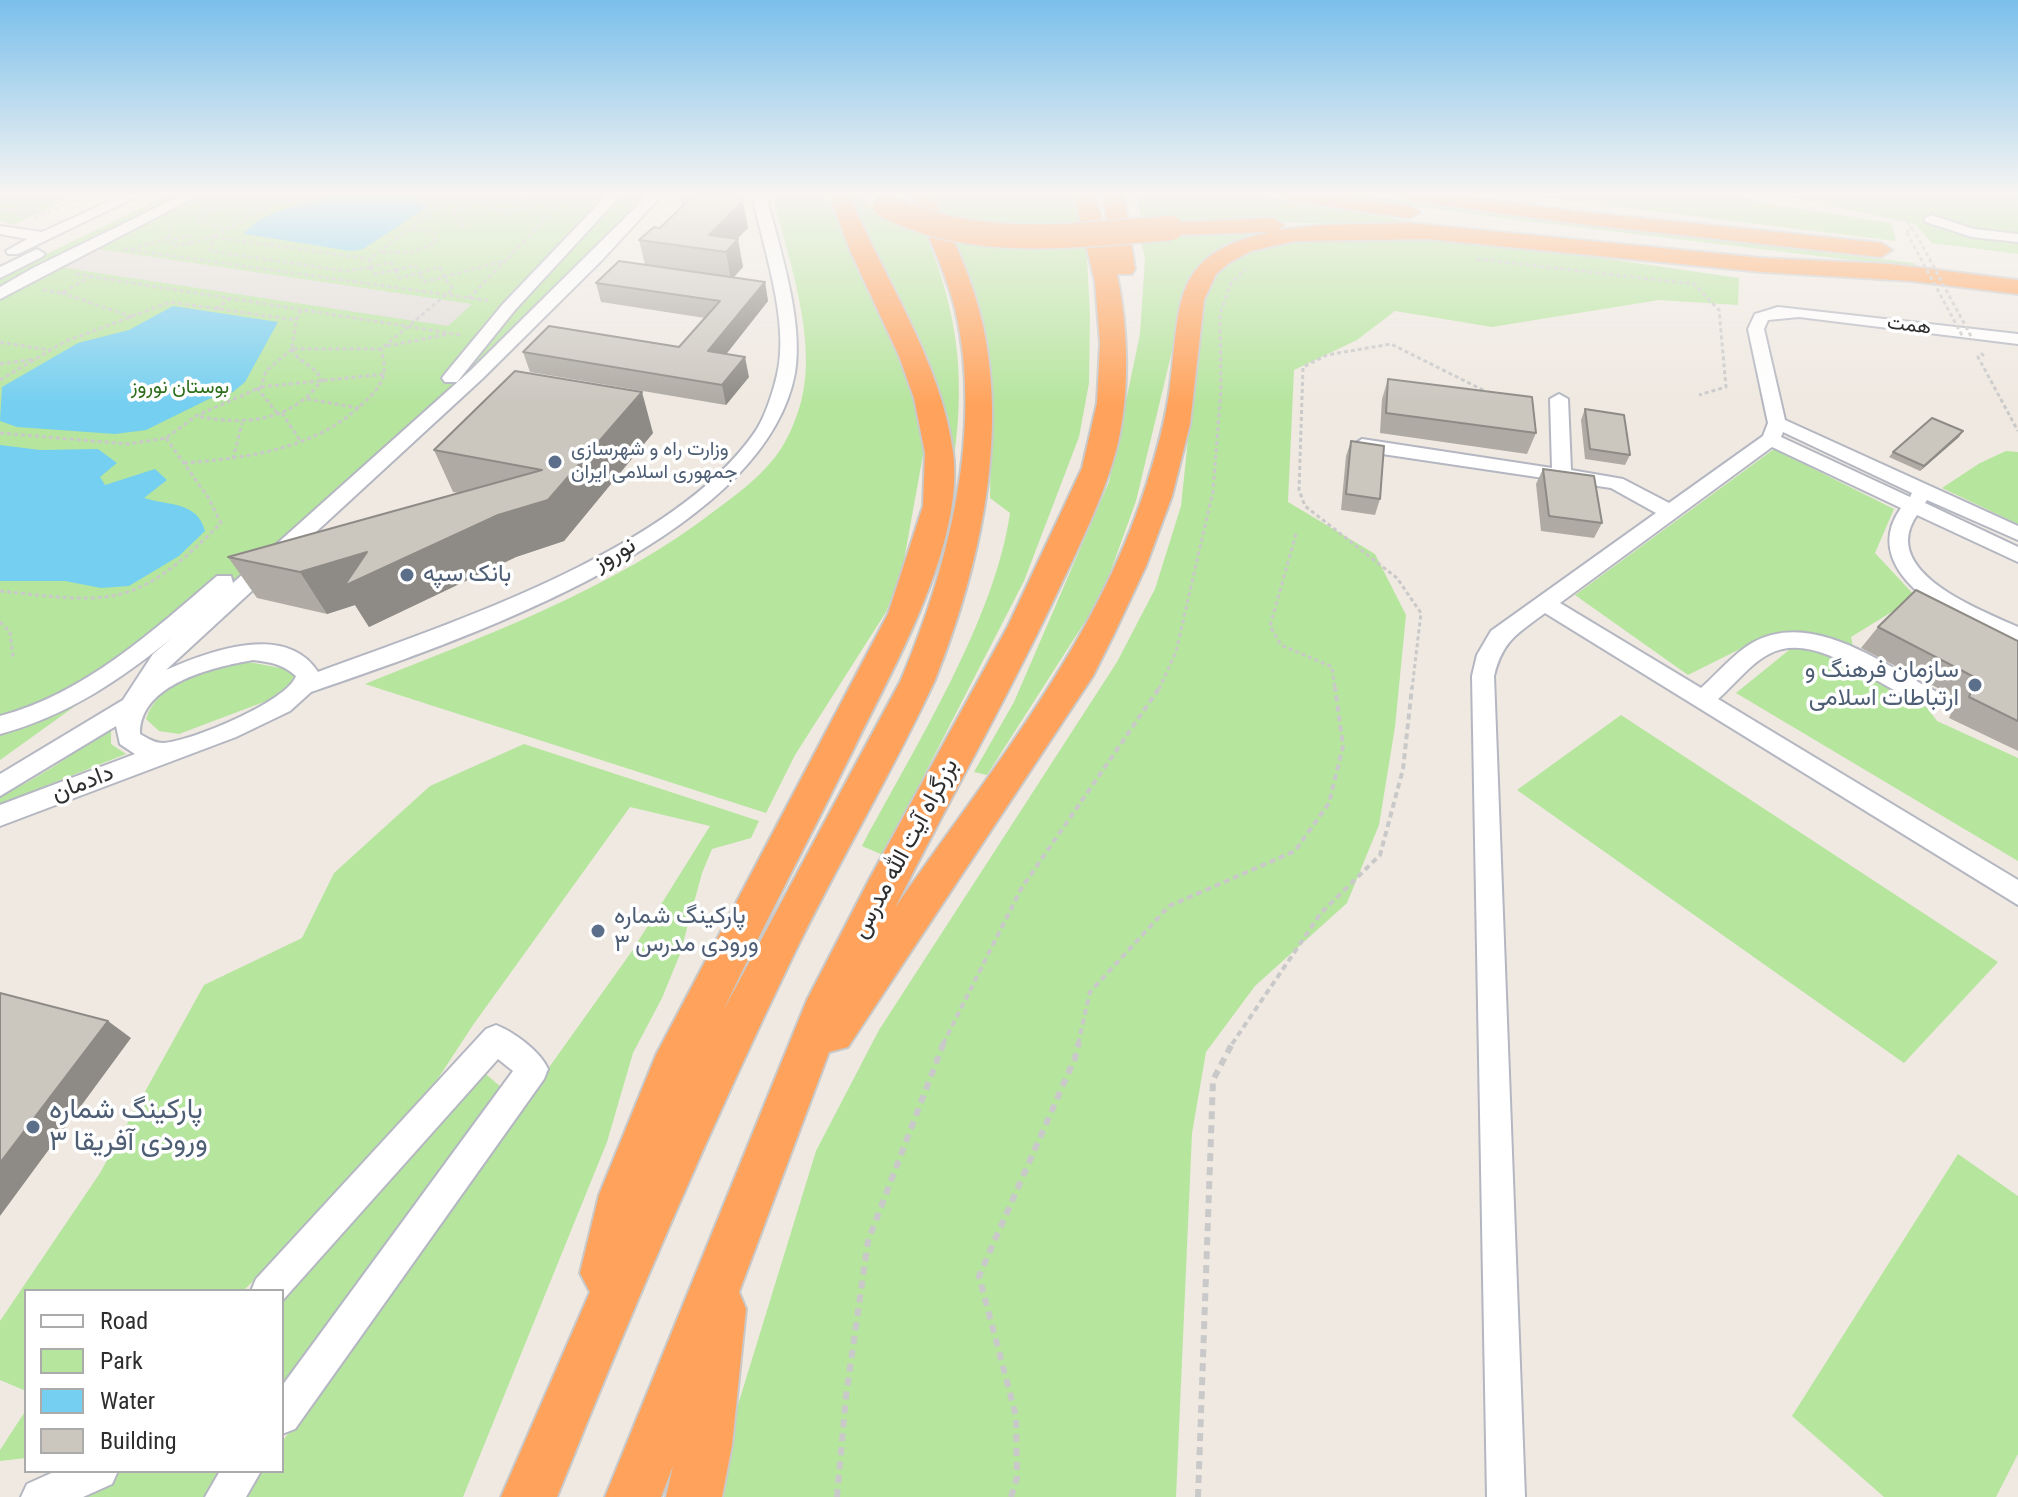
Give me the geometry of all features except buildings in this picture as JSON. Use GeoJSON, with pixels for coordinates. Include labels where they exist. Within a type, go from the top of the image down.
{"type":"FeatureCollection","features":[{"type":"Feature","properties":{"kind":"highway"},"geometry":{"type":"LineString","coordinates":[[586,1356],[623,1195],[672,1070],[747,917],[904,614],[938,506],[939,453],[927,398],[912,356],[868,265]]}},
{"type":"Feature","properties":{"kind":"highway"},"geometry":{"type":"LineString","coordinates":[[529,1497],[586,1356],[661,1186],[710,1090],[764,972],[918,679],[940,620],[973,475],[975,367],[968,319],[950,265]]}},
{"type":"Feature","properties":{"kind":"highway","name":"بزرگراه آیت الله مدرس"},"geometry":{"type":"LineString","coordinates":[[633,1497],[785,1105],[856,943],[1027,626],[1092,480],[1106,435],[1115,361],[1108,301],[1100,265]]}},
{"type":"Feature","properties":{"kind":"highway"},"geometry":{"type":"LineString","coordinates":[[1115,361],[1127,314],[1122,265]]}},
{"type":"Feature","properties":{"kind":"highway"},"geometry":{"type":"LineString","coordinates":[[785,1105],[1081,667],[1097,636],[1151,518],[1166,470],[1183,390],[1187,318],[1197,285],[1213,265]]}},
{"type":"Feature","properties":{"kind":"highway"},"geometry":{"type":"LineString","coordinates":[[1761,265],[1911,274]]}},
{"type":"Feature","properties":{"kind":"highway"},"geometry":{"type":"LineString","coordinates":[[1836,265],[2018,287]]}},
{"type":"Feature","properties":{"kind":"highway"},"geometry":{"type":"LineString","coordinates":[[694,1497],[705,1445],[725,1261]]}},
{"type":"Feature","properties":{"kind":"street"},"geometry":{"type":"LineString","coordinates":[[0,294],[51,265]]}},
{"type":"Feature","properties":{"kind":"street"},"geometry":{"type":"LineString","coordinates":[[0,725],[46,713],[107,674],[210,594],[435,397],[549,265]]}},
{"type":"Feature","properties":{"kind":"street"},"geometry":{"type":"LineString","coordinates":[[166,752],[142,748],[128,738],[125,725],[131,706],[161,660],[599,265]]}},
{"type":"Feature","properties":{"kind":"street","name":"نوروز"},"geometry":{"type":"LineString","coordinates":[[166,752],[263,714],[293,699],[305,686],[525,601],[615,556],[687,512],[726,477],[752,448],[778,405],[786,375],[787,328],[772,294],[768,265]]}},
{"type":"Feature","properties":{"kind":"street","name":"همت"},"geometry":{"type":"LineString","coordinates":[[1774,431],[1756,329],[1761,317],[1778,312],[1799,312],[2018,339]]}},
{"type":"Feature","properties":{"kind":"street"},"geometry":{"type":"LineString","coordinates":[[1559,399],[1562,475]]}},
{"type":"Feature","properties":{"kind":"street"},"geometry":{"type":"LineString","coordinates":[[1506,1497],[1483,676],[1488,655],[1499,636],[1670,512],[1774,431],[1917,498],[2018,555]]}},
{"type":"Feature","properties":{"kind":"street"},"geometry":{"type":"LineString","coordinates":[[1362,445],[1616,483],[1670,512]]}},
{"type":"Feature","properties":{"kind":"street"},"geometry":{"type":"LineString","coordinates":[[1917,498],[2018,534]]}},
{"type":"Feature","properties":{"kind":"street"},"geometry":{"type":"LineString","coordinates":[[1917,498],[1899,529],[1897,547],[1920,586],[2018,636]]}},
{"type":"Feature","properties":{"kind":"street"},"geometry":{"type":"LineString","coordinates":[[1544,603],[2018,894]]}},
{"type":"Feature","properties":{"kind":"street"},"geometry":{"type":"LineString","coordinates":[[1702,700],[1759,649],[1785,639],[1816,640],[1927,697]]}},
{"type":"Feature","properties":{"kind":"street","name":"دادمان"},"geometry":{"type":"LineString","coordinates":[[0,786],[191,667],[253,652],[290,658],[301,664],[308,674],[305,686]]}},
{"type":"Feature","properties":{"kind":"street","name":"دادمان"},"geometry":{"type":"LineString","coordinates":[[0,816],[166,752]]}},
{"type":"Feature","properties":{"kind":"street"},"geometry":{"type":"LineString","coordinates":[[270,1289],[496,1039],[533,1069],[284,1413]]}},
{"type":"Feature","properties":{"kind":"street"},"geometry":{"type":"LineString","coordinates":[[40,1497],[94,1473]]}},
{"type":"Feature","properties":{"kind":"street"},"geometry":{"type":"LineString","coordinates":[[224,1497],[241,1473]]}},
{"type":"Feature","properties":{"kind":"path"},"geometry":{"type":"LineString","coordinates":[[238,265],[513,304]]}},
{"type":"Feature","properties":{"kind":"path"},"geometry":{"type":"LineString","coordinates":[[271,270],[277,265]]}},
{"type":"Feature","properties":{"kind":"path"},"geometry":{"type":"LineString","coordinates":[[296,273],[307,265],[346,271],[379,265]]}},
{"type":"Feature","properties":{"kind":"path"},"geometry":{"type":"LineString","coordinates":[[383,348],[453,289],[440,267],[400,278],[392,265]]}},
{"type":"Feature","properties":{"kind":"path"},"geometry":{"type":"LineString","coordinates":[[370,267],[375,274],[415,265],[424,282],[490,265]]}},
{"type":"Feature","properties":{"kind":"path"},"geometry":{"type":"LineString","coordinates":[[469,298],[500,265]]}},
{"type":"Feature","properties":{"kind":"path"},"geometry":{"type":"LineString","coordinates":[[1532,265],[1694,284],[1719,310],[1726,387],[1699,395]]}},
{"type":"Feature","properties":{"kind":"path"},"geometry":{"type":"LineString","coordinates":[[1924,265],[1964,339]]}},
{"type":"Feature","properties":{"kind":"path"},"geometry":{"type":"LineString","coordinates":[[1933,265],[1973,340]]}},
{"type":"Feature","properties":{"kind":"path"},"geometry":{"type":"LineString","coordinates":[[837,1497],[846,1396],[868,1241],[941,1047],[1021,889],[1154,699],[1176,652],[1213,491],[1221,389],[1220,314],[1231,283],[1250,266]]}},
{"type":"Feature","properties":{"kind":"path"},"geometry":{"type":"LineString","coordinates":[[43,269],[485,338]]}},
{"type":"Feature","properties":{"kind":"path"},"geometry":{"type":"LineString","coordinates":[[62,293],[132,317]]}},
{"type":"Feature","properties":{"kind":"path"},"geometry":{"type":"LineString","coordinates":[[185,304],[200,294]]}},
{"type":"Feature","properties":{"kind":"path"},"geometry":{"type":"LineString","coordinates":[[216,309],[229,299]]}},
{"type":"Feature","properties":{"kind":"path"},"geometry":{"type":"LineString","coordinates":[[0,380],[51,350],[170,302],[296,320]]}},
{"type":"Feature","properties":{"kind":"path"},"geometry":{"type":"LineString","coordinates":[[245,313],[258,303]]}},
{"type":"Feature","properties":{"kind":"path"},"geometry":{"type":"LineString","coordinates":[[301,310],[296,320],[292,349],[296,358],[310,363],[319,371],[322,380]]}},
{"type":"Feature","properties":{"kind":"path"},"geometry":{"type":"LineString","coordinates":[[259,388],[266,371],[292,349],[383,348],[453,333]]}},
{"type":"Feature","properties":{"kind":"path"},"geometry":{"type":"LineString","coordinates":[[0,342],[51,350]]}},
{"type":"Feature","properties":{"kind":"path"},"geometry":{"type":"LineString","coordinates":[[1198,1497],[1213,1080],[1240,1028],[1321,913],[1380,855],[1403,769],[1421,613],[1397,578],[1305,506],[1299,490],[1303,367],[1327,355],[1391,344],[1487,392]]}},
{"type":"Feature","properties":{"kind":"path"},"geometry":{"type":"LineString","coordinates":[[184,463],[233,460],[323,433],[359,408],[377,390],[385,374],[383,348]]}},
{"type":"Feature","properties":{"kind":"path"},"geometry":{"type":"LineString","coordinates":[[1972,354],[1980,356],[2018,431]]}},
{"type":"Feature","properties":{"kind":"path"},"geometry":{"type":"LineString","coordinates":[[0,364],[37,358]]}},
{"type":"Feature","properties":{"kind":"path"},"geometry":{"type":"LineString","coordinates":[[0,433],[128,444],[166,438],[196,416],[259,388],[385,374]]}},
{"type":"Feature","properties":{"kind":"path"},"geometry":{"type":"LineString","coordinates":[[196,416],[219,422],[242,423],[280,414],[307,399],[322,380]]}},
{"type":"Feature","properties":{"kind":"path"},"geometry":{"type":"LineString","coordinates":[[259,388],[301,442]]}},
{"type":"Feature","properties":{"kind":"path"},"geometry":{"type":"LineString","coordinates":[[307,399],[359,408]]}},
{"type":"Feature","properties":{"kind":"path"},"geometry":{"type":"LineString","coordinates":[[233,460],[242,423]]}},
{"type":"Feature","properties":{"kind":"path"},"geometry":{"type":"LineString","coordinates":[[0,591],[120,597],[156,579],[189,556],[221,523],[166,438]]}},
{"type":"Feature","properties":{"kind":"path"},"geometry":{"type":"LineString","coordinates":[[1011,1497],[1017,1478],[1016,1416],[979,1276],[1075,1058],[1090,992],[1169,906],[1295,851],[1329,803],[1343,746],[1332,667],[1281,645],[1270,626],[1294,551],[1296,534]]}},
{"type":"Feature","properties":{"kind":"path"},"geometry":{"type":"LineString","coordinates":[[0,622],[10,632],[13,658]]}},
{"type":"Feature","properties":{"kind":"green space","name":"بوستان نوروز"},"geometry":{"type":"Polygon","coordinates":[[[25,265],[580,265],[520,328],[163,643],[0,760],[0,277],[25,265]]]}},
{"type":"Feature","properties":{"kind":"green space"},"geometry":{"type":"Polygon","coordinates":[[[791,265],[859,265],[902,353],[924,429],[923,455],[902,571],[886,612],[795,755],[766,813],[365,684],[592,587],[677,538],[752,481],[786,441],[801,402],[806,352],[791,265]]]}},
{"type":"Feature","properties":{"kind":"green space"},"geometry":{"type":"Polygon","coordinates":[[[883,265],[937,265],[953,322],[957,350],[959,408],[952,472],[940,396],[911,321],[883,265]]]}},
{"type":"Feature","properties":{"kind":"green space"},"geometry":{"type":"Polygon","coordinates":[[[956,265],[1087,265],[1089,383],[1079,437],[1024,581],[883,855],[862,846],[950,684],[970,640],[988,597],[1010,513],[990,498],[992,384],[956,265]]]}},
{"type":"Feature","properties":{"kind":"green space"},"geometry":{"type":"Polygon","coordinates":[[[1145,265],[1200,265],[1180,299],[1173,347],[1136,501],[1102,595],[987,775],[974,772],[1014,702],[1109,482],[1140,334],[1145,265]]]}},
{"type":"Feature","properties":{"kind":"green space"},"geometry":{"type":"Polygon","coordinates":[[[1226,265],[1649,265],[1739,278],[1738,305],[1659,300],[1492,327],[1395,311],[1357,340],[1294,370],[1288,502],[1375,554],[1406,615],[1395,727],[1379,825],[1347,903],[1255,986],[1206,1052],[1192,1133],[1176,1497],[715,1497],[725,1447],[816,1151],[879,1030],[1117,662],[1155,589],[1181,506],[1203,296],[1215,274],[1226,265]]]}},
{"type":"Feature","properties":{"kind":"green space"},"geometry":{"type":"Polygon","coordinates":[[[1774,449],[1894,509],[1875,553],[1916,597],[1851,637],[1854,651],[1828,637],[1770,634],[1688,675],[1575,595],[1774,449]]]}},
{"type":"Feature","properties":{"kind":"green space"},"geometry":{"type":"Polygon","coordinates":[[[2006,451],[2018,452],[2018,524],[1942,488],[1980,463],[2006,451]]]}},
{"type":"Feature","properties":{"kind":"green space"},"geometry":{"type":"Polygon","coordinates":[[[1794,646],[1824,650],[1925,705],[1937,721],[2018,758],[2018,861],[1736,693],[1794,646]]]}},
{"type":"Feature","properties":{"kind":"green space"},"geometry":{"type":"Polygon","coordinates":[[[243,661],[292,670],[296,679],[285,694],[179,734],[159,731],[146,719],[152,706],[172,686],[200,673],[243,661]]]}},
{"type":"Feature","properties":{"kind":"green space"},"geometry":{"type":"Polygon","coordinates":[[[1621,715],[1998,962],[1904,1063],[1517,790],[1621,715]]]}},
{"type":"Feature","properties":{"kind":"green space"},"geometry":{"type":"Polygon","coordinates":[[[111,725],[111,744],[126,754],[0,804],[0,796],[58,764],[111,725]]]}},
{"type":"Feature","properties":{"kind":"green space"},"geometry":{"type":"Polygon","coordinates":[[[524,744],[759,821],[751,838],[712,849],[702,873],[680,954],[662,998],[633,1053],[607,1142],[463,1497],[244,1497],[261,1473],[284,1473],[284,1439],[632,951],[710,826],[630,807],[473,1025],[422,1103],[314,1222],[245,1289],[24,1289],[24,1390],[0,1380],[0,1321],[100,1173],[204,985],[302,938],[334,873],[430,786],[524,744]]]}},
{"type":"Feature","properties":{"kind":"green space"},"geometry":{"type":"Polygon","coordinates":[[[474,1064],[508,1093],[284,1398],[284,1289],[279,1289],[474,1064]]]}},
{"type":"Feature","properties":{"kind":"green space"},"geometry":{"type":"Polygon","coordinates":[[[1958,1154],[2018,1196],[2018,1454],[1996,1497],[1884,1497],[1792,1416],[1958,1154]]]}},
{"type":"Feature","properties":{"kind":"green space"},"geometry":{"type":"Polygon","coordinates":[[[24,1413],[24,1458],[0,1461],[0,1450],[24,1413]]]}},
{"type":"Feature","properties":{"kind":"green space"},"geometry":{"type":"Polygon","coordinates":[[[118,1473],[229,1473],[211,1497],[71,1497],[112,1481],[118,1473]]]}},
{"type":"Feature","properties":{"kind":"shaded area"},"geometry":{"type":"Polygon","coordinates":[[[206,265],[472,304],[448,326],[59,267],[206,265]]]}},
{"type":"Feature","properties":{"kind":"water"},"geometry":{"type":"Polygon","coordinates":[[[173,306],[278,322],[245,382],[233,392],[209,399],[146,430],[115,434],[17,427],[0,421],[2,387],[78,343],[129,330],[173,306]]]}},
{"type":"Feature","properties":{"kind":"water"},"geometry":{"type":"Polygon","coordinates":[[[0,445],[40,450],[98,449],[117,463],[100,477],[105,485],[155,469],[167,480],[144,498],[189,509],[196,514],[205,531],[179,556],[129,586],[101,588],[65,581],[0,581],[0,445]]]}},
{"type":"Feature","properties":{"kind":"place","name":"وزارت راه و شهرسازی جمهوری اسلامی ایران"},"geometry":{"type":"Point","coordinates":[555,462]}},
{"type":"Feature","properties":{"kind":"place","name":"بانک سپه"},"geometry":{"type":"Point","coordinates":[407,575]}},
{"type":"Feature","properties":{"kind":"place","name":"سازمان فرهنگ و ارتباطات اسلامی"},"geometry":{"type":"Point","coordinates":[1975,685]}},
{"type":"Feature","properties":{"kind":"place","name":"پارکینگ شماره ۳ ورودی مدرس"},"geometry":{"type":"Point","coordinates":[598,931]}},
{"type":"Feature","properties":{"kind":"place","name":"پارکینگ شماره ۳ ورودی آفریقا"},"geometry":{"type":"Point","coordinates":[33,1127]}}]}
